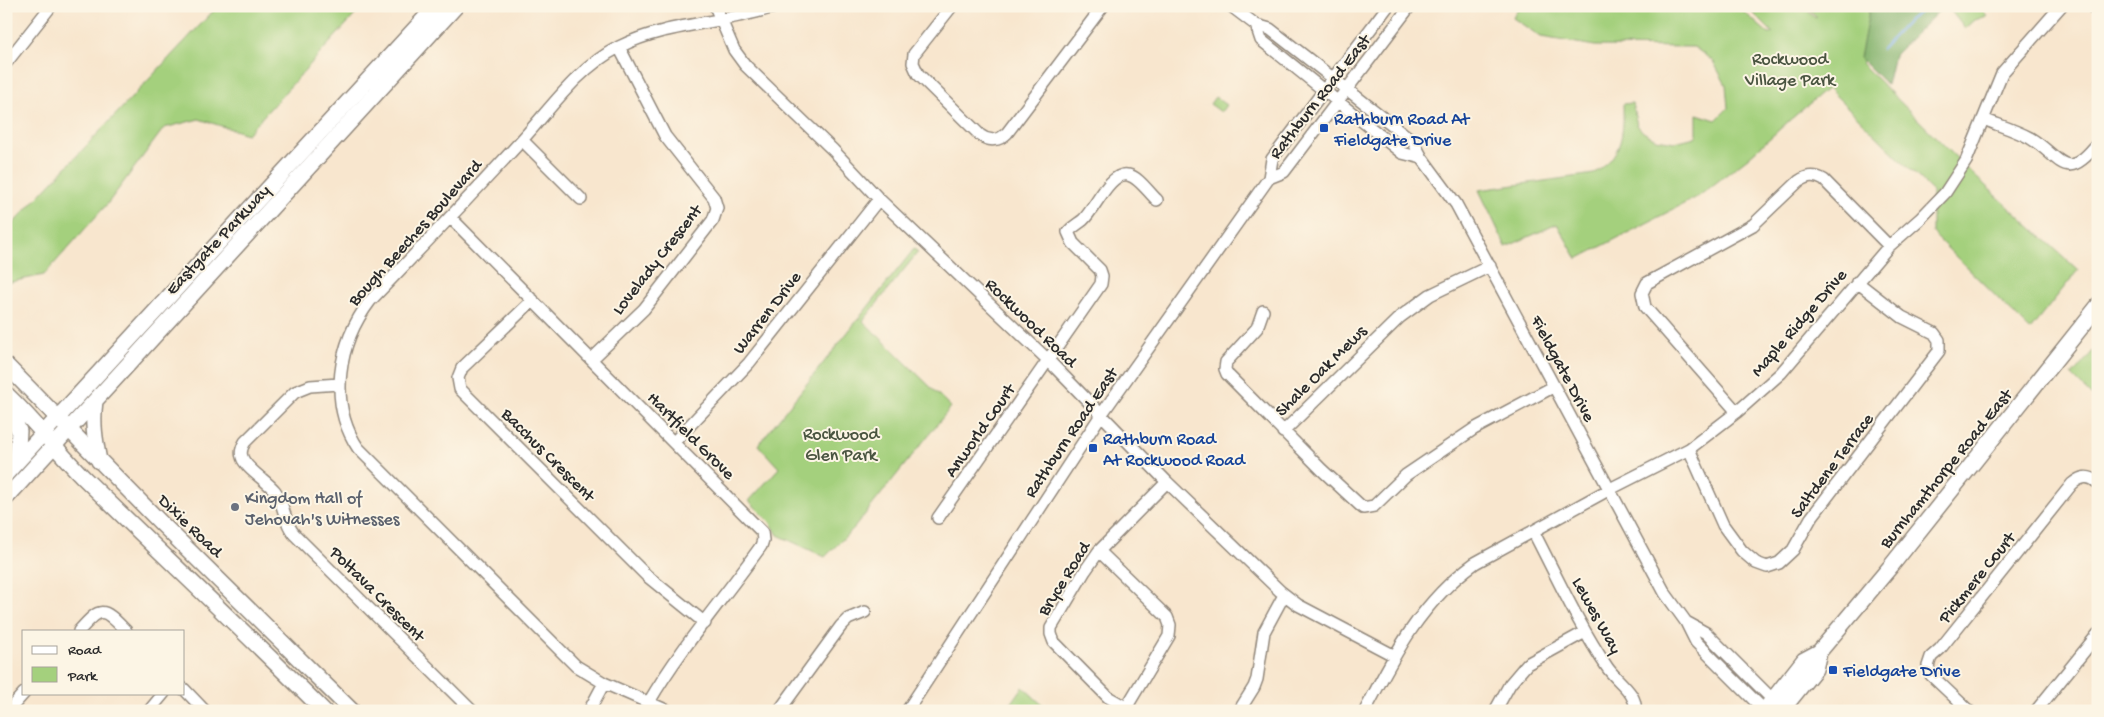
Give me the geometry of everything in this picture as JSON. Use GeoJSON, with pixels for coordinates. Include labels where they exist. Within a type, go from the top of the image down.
{"type":"FeatureCollection","features":[{"type":"Feature","properties":{"kind":"main road","name":"Eastgate Parkway"},"geometry":{"type":"LineString","coordinates":[[6,474],[436,6]]}},
{"type":"Feature","properties":{"kind":"main road","name":"Eastgate Parkway"},"geometry":{"type":"LineString","coordinates":[[6,498],[456,6]]}},
{"type":"Feature","properties":{"kind":"main road","name":"Burnhamthorpe Road East"},"geometry":{"type":"LineString","coordinates":[[1773,709],[1815,668],[1819,652],[1891,566],[2098,306]]}},
{"type":"Feature","properties":{"kind":"main road","name":"Dixie Road"},"geometry":{"type":"LineString","coordinates":[[6,365],[352,711]]}},
{"type":"Feature","properties":{"kind":"main road"},"geometry":{"type":"LineString","coordinates":[[8,400],[32,419],[54,446],[96,490],[235,621],[324,711]]}},
{"type":"Feature","properties":{"kind":"main road"},"geometry":{"type":"LineString","coordinates":[[8,400],[19,431],[18,462]]}},
{"type":"Feature","properties":{"kind":"main road"},"geometry":{"type":"LineString","coordinates":[[95,401],[92,420],[93,433],[100,461]]}},
{"type":"Feature","properties":{"kind":"street"},"geometry":{"type":"LineString","coordinates":[[6,63],[51,6]]}},
{"type":"Feature","properties":{"kind":"street","name":"Rockwood Road"},"geometry":{"type":"LineString","coordinates":[[715,6],[734,50],[745,65],[833,150],[879,199],[1048,360],[1167,482],[1284,595],[1298,606],[1393,655]]}},
{"type":"Feature","properties":{"kind":"street","name":"Bough Beeches Boulevard"},"geometry":{"type":"LineString","coordinates":[[668,711],[604,683],[582,670],[564,656],[358,448],[347,428],[339,384],[348,343],[364,310],[581,74],[603,56],[619,47],[652,34],[721,21],[777,6]]}},
{"type":"Feature","properties":{"kind":"street"},"geometry":{"type":"LineString","coordinates":[[952,6],[918,49],[914,57],[914,66],[918,74],[980,134],[992,140],[1002,138],[1007,133],[1103,6]]}},
{"type":"Feature","properties":{"kind":"street","name":"Fieldgate Drive"},"geometry":{"type":"LineString","coordinates":[[1232,6],[1256,25],[1270,30],[1413,141],[1422,158],[1456,204],[1664,593],[1686,622],[1696,642],[1773,709]]}},
{"type":"Feature","properties":{"kind":"street","name":"Rathburn Road East"},"geometry":{"type":"LineString","coordinates":[[907,711],[1101,415],[1269,178],[1272,160],[1388,6]]}},
{"type":"Feature","properties":{"kind":"street","name":"Rathburn Road East"},"geometry":{"type":"LineString","coordinates":[[1269,178],[1284,172],[1410,6]]}},
{"type":"Feature","properties":{"kind":"street","name":"Maple Ridge Drive"},"geometry":{"type":"LineString","coordinates":[[1365,711],[1393,655],[1420,615],[1448,584],[1475,563],[1610,489],[1689,449],[1737,412],[1781,373],[1889,246],[1920,219],[1945,193],[1966,161],[1997,83],[2008,65],[2061,6]]}},
{"type":"Feature","properties":{"kind":"street"},"geometry":{"type":"LineString","coordinates":[[2092,6],[2098,12]]}},
{"type":"Feature","properties":{"kind":"street","name":"Fieldgate Drive"},"geometry":{"type":"LineString","coordinates":[[1256,25],[1261,40],[1402,153],[1422,158]]}},
{"type":"Feature","properties":{"kind":"street","name":"Lovelady Crescent"},"geometry":{"type":"LineString","coordinates":[[592,359],[644,308],[714,218],[717,210],[714,198],[658,124],[619,47]]}},
{"type":"Feature","properties":{"kind":"street"},"geometry":{"type":"LineString","coordinates":[[1983,119],[2028,138],[2066,165],[2081,162],[2098,143]]}},
{"type":"Feature","properties":{"kind":"street"},"geometry":{"type":"LineString","coordinates":[[522,140],[582,199]]}},
{"type":"Feature","properties":{"kind":"street","name":"Anworld Court"},"geometry":{"type":"LineString","coordinates":[[938,518],[1102,280],[1100,270],[1073,243],[1068,232],[1083,220],[1113,180],[1120,175],[1133,177],[1157,200]]}},
{"type":"Feature","properties":{"kind":"street"},"geometry":{"type":"LineString","coordinates":[[1737,412],[1645,306],[1642,293],[1647,283],[1753,225],[1799,181],[1809,176],[1824,180],[1889,246]]}},
{"type":"Feature","properties":{"kind":"street","name":"Warren Drive"},"geometry":{"type":"LineString","coordinates":[[674,442],[749,363],[879,199]]}},
{"type":"Feature","properties":{"kind":"street","name":"Hartfield Grove"},"geometry":{"type":"LineString","coordinates":[[450,216],[759,527],[763,535],[761,546],[705,623],[672,664],[649,702]]}},
{"type":"Feature","properties":{"kind":"street","name":"Shale Oak Mews"},"geometry":{"type":"LineString","coordinates":[[1490,266],[1430,295],[1400,317],[1283,432],[1359,505],[1363,508],[1372,508],[1394,485],[1420,465],[1474,429],[1553,387]]}},
{"type":"Feature","properties":{"kind":"street","name":"Saltdene Terrace"},"geometry":{"type":"LineString","coordinates":[[1689,449],[1723,525],[1742,551],[1756,564],[1767,567],[1779,564],[1793,550],[1810,518],[1939,351],[1939,340],[1934,333],[1902,317],[1857,282]]}},
{"type":"Feature","properties":{"kind":"street","name":"Bacchus Crescent"},"geometry":{"type":"LineString","coordinates":[[533,300],[462,368],[458,378],[460,389],[647,576],[705,623]]}},
{"type":"Feature","properties":{"kind":"street"},"geometry":{"type":"LineString","coordinates":[[1263,311],[1259,324],[1228,359],[1225,369],[1228,377],[1283,432]]}},
{"type":"Feature","properties":{"kind":"street","name":"Poltava Crescent"},"geometry":{"type":"LineString","coordinates":[[339,384],[310,386],[295,392],[245,442],[242,449],[242,457],[246,464],[275,491],[285,520],[294,534],[472,711]]}},
{"type":"Feature","properties":{"kind":"street","name":"Pickmere Court"},"geometry":{"type":"LineString","coordinates":[[1970,711],[1931,675],[1928,666],[1931,657],[1940,649],[2072,484],[2078,478],[2087,477],[2098,482]]}},
{"type":"Feature","properties":{"kind":"street","name":"Bryce Road"},"geometry":{"type":"LineString","coordinates":[[1129,709],[1108,697],[1054,642],[1051,634],[1053,624],[1099,551],[1167,482]]}},
{"type":"Feature","properties":{"kind":"street","name":"Lewes Way"},"geometry":{"type":"LineString","coordinates":[[1533,531],[1585,632],[1608,669],[1634,699],[1635,711]]}},
{"type":"Feature","properties":{"kind":"street"},"geometry":{"type":"LineString","coordinates":[[1099,551],[1167,617],[1170,625],[1169,636],[1129,709]]}},
{"type":"Feature","properties":{"kind":"street"},"geometry":{"type":"LineString","coordinates":[[1240,711],[1257,679],[1264,632],[1284,595]]}},
{"type":"Feature","properties":{"kind":"street"},"geometry":{"type":"LineString","coordinates":[[80,630],[93,615],[101,612],[109,613],[125,630]]}},
{"type":"Feature","properties":{"kind":"street"},"geometry":{"type":"LineString","coordinates":[[779,711],[841,626],[848,619],[865,612]]}},
{"type":"Feature","properties":{"kind":"street"},"geometry":{"type":"LineString","coordinates":[[1495,711],[1510,684],[1522,669],[1538,657],[1585,632]]}},
{"type":"Feature","properties":{"kind":"street"},"geometry":{"type":"LineString","coordinates":[[2036,711],[2098,634]]}},
{"type":"Feature","properties":{"kind":"street"},"geometry":{"type":"LineString","coordinates":[[589,711],[604,683]]}},
{"type":"Feature","properties":{"kind":"street"},"geometry":{"type":"LineString","coordinates":[[185,689],[205,711]]}},
{"type":"Feature","properties":{"kind":"street"},"geometry":{"type":"LineString","coordinates":[[8,711],[23,694]]}},
{"type":"Feature","properties":{"kind":"street"},"geometry":{"type":"LineString","coordinates":[[150,711],[163,694]]}},
{"type":"Feature","properties":{"kind":"green space"},"geometry":{"type":"Polygon","coordinates":[[[218,6],[363,6],[247,134],[199,119],[164,128],[108,203],[44,275],[6,283],[6,231],[218,6]]]}},
{"type":"Feature","properties":{"kind":"green space","name":"Rockwood Village Park"},"geometry":{"type":"Polygon","coordinates":[[[1519,6],[1737,6],[1769,34],[1773,33],[1746,6],[1803,6],[1815,18],[1817,17],[1806,6],[1930,6],[1861,63],[1976,177],[2078,270],[2030,330],[1932,233],[1932,191],[1828,88],[1749,157],[1699,196],[1577,259],[1557,224],[1506,247],[1479,190],[1594,174],[1616,152],[1622,135],[1623,104],[1632,103],[1637,125],[1643,132],[1656,139],[1675,142],[1695,137],[1697,134],[1697,114],[1716,120],[1728,108],[1726,85],[1713,61],[1694,47],[1595,46],[1541,37],[1513,18],[1519,6]]]}},
{"type":"Feature","properties":{"kind":"green space"},"geometry":{"type":"Polygon","coordinates":[[[1870,6],[1944,6],[1894,55],[1887,85],[1860,58],[1870,6]]]}},
{"type":"Feature","properties":{"kind":"green space"},"geometry":{"type":"Polygon","coordinates":[[[1947,6],[1980,6],[1987,16],[1975,20],[1965,29],[1947,6]]]}},
{"type":"Feature","properties":{"kind":"green space"},"geometry":{"type":"Polygon","coordinates":[[[1215,97],[1226,105],[1221,112],[1210,104],[1215,97]]]}},
{"type":"Feature","properties":{"kind":"green space","name":"Rockwood Glen Park"},"geometry":{"type":"Polygon","coordinates":[[[914,249],[918,252],[863,321],[951,407],[854,528],[825,557],[778,535],[770,522],[749,501],[779,468],[758,445],[914,249]]]}},
{"type":"Feature","properties":{"kind":"green space"},"geometry":{"type":"Polygon","coordinates":[[[2093,351],[2098,355],[2098,402],[2072,376],[2093,351]]]}},
{"type":"Feature","properties":{"kind":"green space"},"geometry":{"type":"Polygon","coordinates":[[[1023,687],[1049,711],[1006,711],[1023,687]]]}},
{"type":"Feature","properties":{"kind":"waterway"},"geometry":{"type":"LineString","coordinates":[[1882,49],[1909,20],[1928,6]]}},
{"type":"Feature","properties":{"kind":"place","name":"Rathburn Road At Fieldgate Drive"},"geometry":{"type":"Point","coordinates":[1324,128]}},
{"type":"Feature","properties":{"kind":"place","name":"Rathburn Road At Rockwood Road"},"geometry":{"type":"Point","coordinates":[1093,448]}},
{"type":"Feature","properties":{"kind":"place","name":"Kingdom Hall of Jehovah's Witnesses"},"geometry":{"type":"Point","coordinates":[235,507]}},
{"type":"Feature","properties":{"kind":"place","name":"Fieldgate Drive"},"geometry":{"type":"Point","coordinates":[1833,670]}}]}
